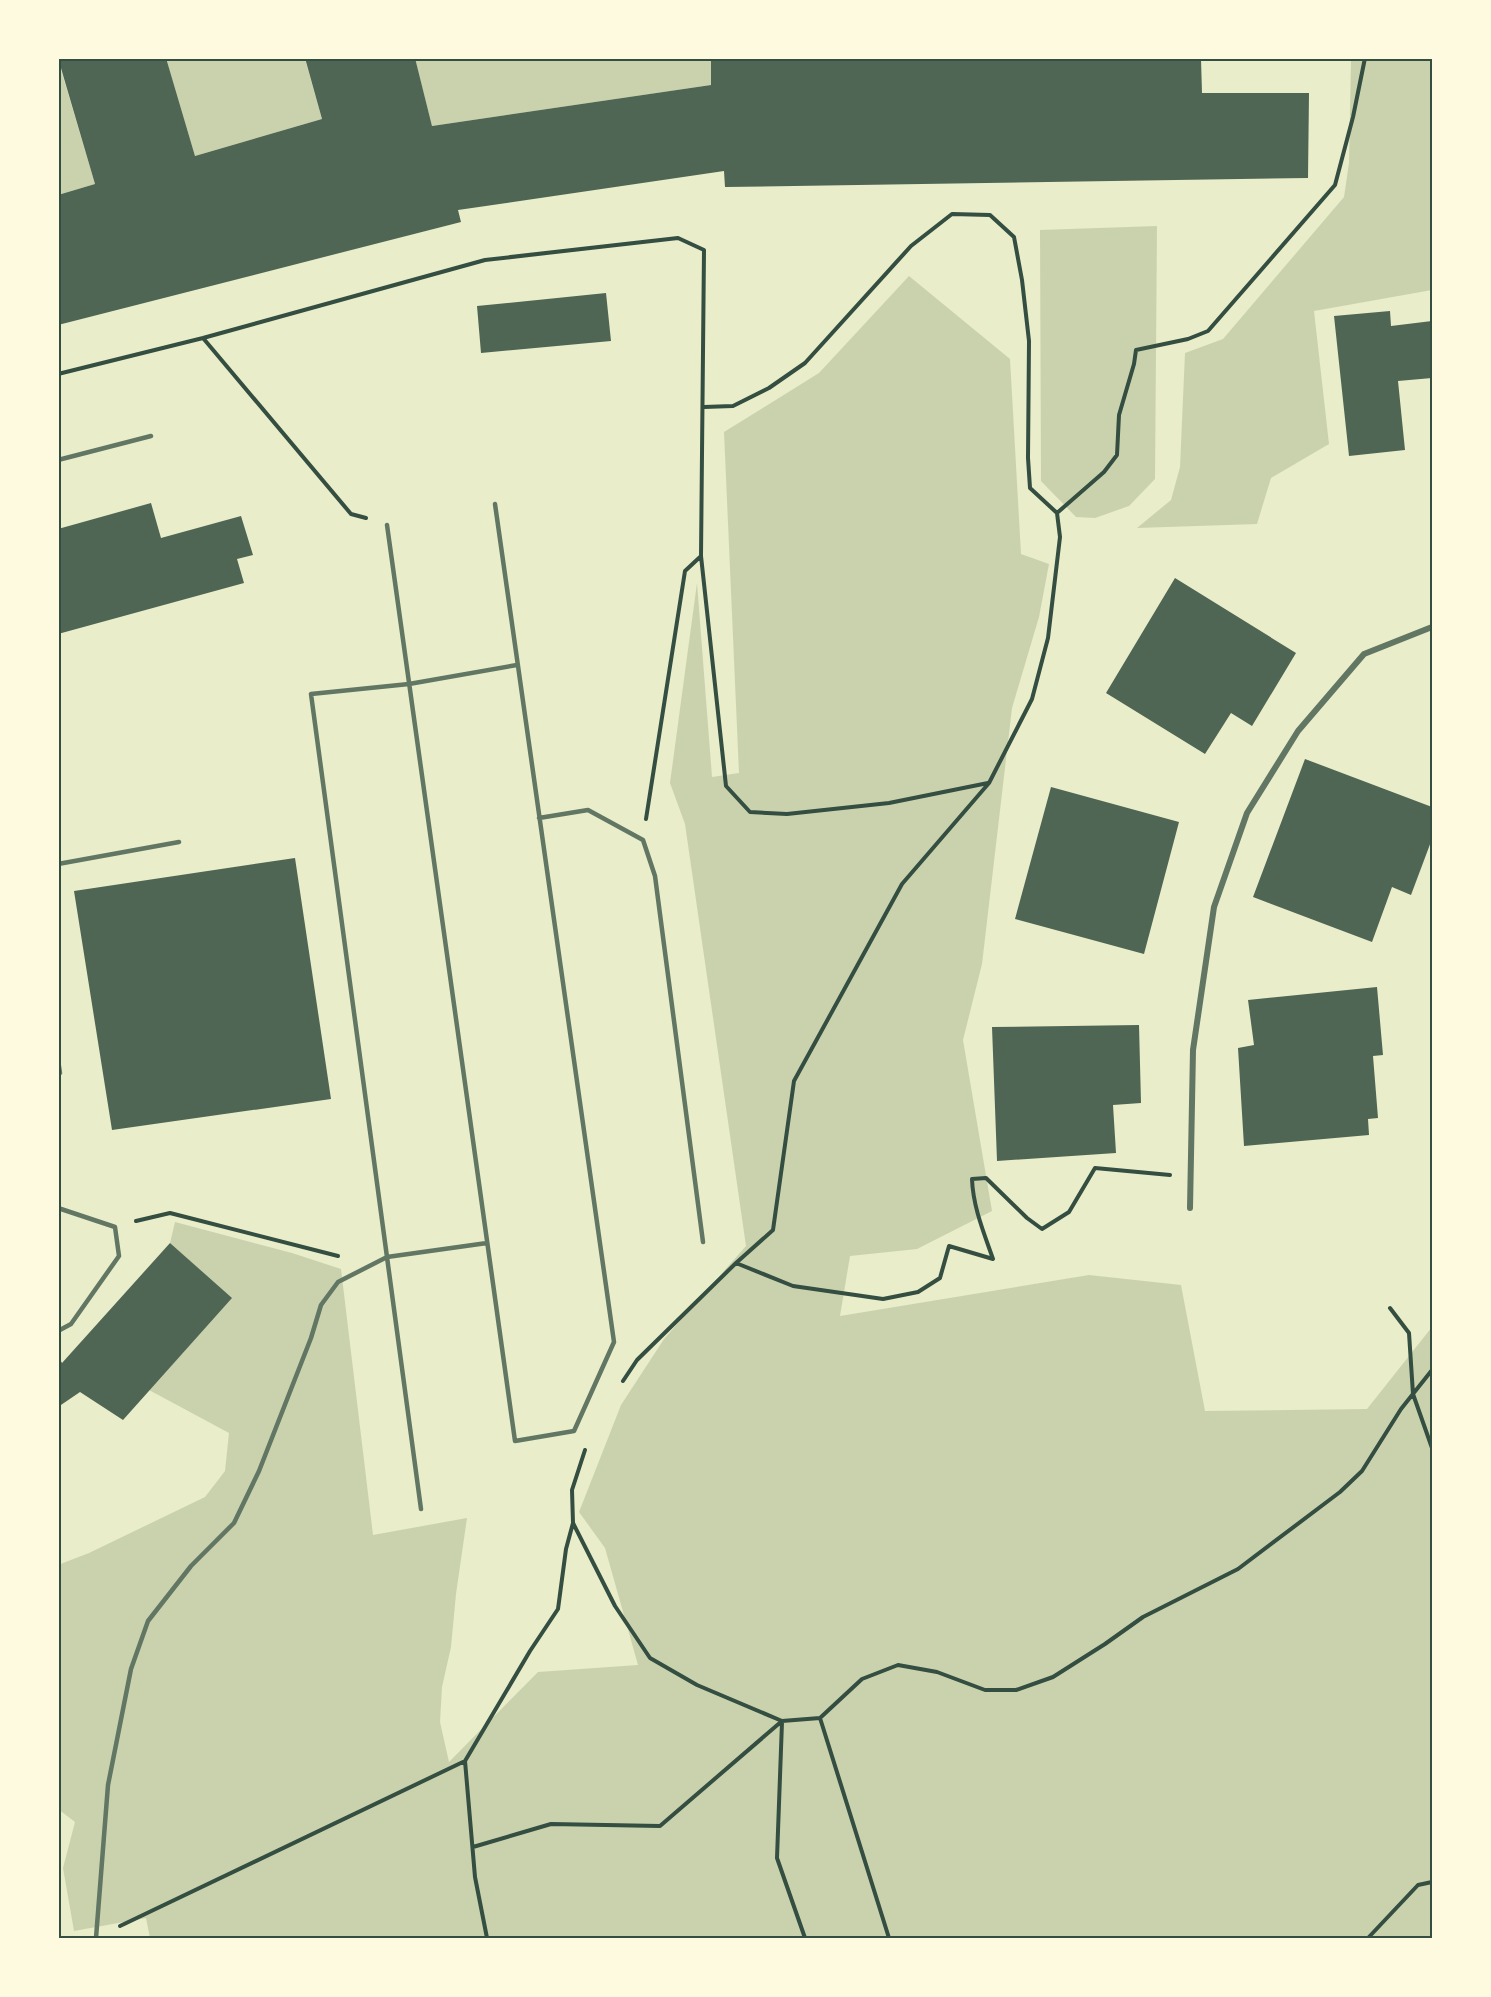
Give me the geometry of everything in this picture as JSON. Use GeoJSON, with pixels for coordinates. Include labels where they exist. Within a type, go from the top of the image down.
{"type":"FeatureCollection","features":[{"type":"Feature","properties":{"kind":"street"},"geometry":{"type":"LineString","coordinates":[[1190,1208],[1193,1050],[1214,907],[1247,813],[1298,731],[1364,654],[1432,627]]}},
{"type":"Feature","properties":{"kind":"lane"},"geometry":{"type":"LineString","coordinates":[[58,460],[151,436]]}},
{"type":"Feature","properties":{"kind":"lane"},"geometry":{"type":"LineString","coordinates":[[387,525],[515,1441],[574,1431],[614,1342],[495,504]]}},
{"type":"Feature","properties":{"kind":"lane"},"geometry":{"type":"LineString","coordinates":[[421,1509],[311,694],[409,684],[517,665]]}},
{"type":"Feature","properties":{"kind":"lane"},"geometry":{"type":"LineString","coordinates":[[539,818],[588,810],[643,840],[654,876],[703,1242]]}},
{"type":"Feature","properties":{"kind":"lane"},"geometry":{"type":"LineString","coordinates":[[58,864],[179,842]]}},
{"type":"Feature","properties":{"kind":"lane"},"geometry":{"type":"LineString","coordinates":[[58,1060],[60,1073]]}},
{"type":"Feature","properties":{"kind":"lane"},"geometry":{"type":"LineString","coordinates":[[58,1208],[115,1227],[119,1256],[70,1324],[58,1331]]}},
{"type":"Feature","properties":{"kind":"lane"},"geometry":{"type":"LineString","coordinates":[[94,1938],[108,1785],[131,1669],[148,1621],[191,1566],[234,1523],[260,1471],[311,1338],[321,1305],[338,1282],[387,1257],[487,1244]]}},
{"type":"Feature","properties":{"kind":"path"},"geometry":{"type":"LineString","coordinates":[[1057,513],[1104,471],[1117,455],[1119,415],[1136,350],[1188,339],[1208,331],[1335,185],[1353,117],[1365,58]]}},
{"type":"Feature","properties":{"kind":"path"},"geometry":{"type":"LineString","coordinates":[[617,1389],[637,1360],[773,1230],[794,1081],[902,884],[989,783],[1032,699],[1048,638],[1060,537],[1057,513],[1030,488],[1029,341],[1023,280],[1014,237],[990,215],[952,214],[911,246],[805,363],[769,388],[733,406],[704,407]]}},
{"type":"Feature","properties":{"kind":"path"},"geometry":{"type":"LineString","coordinates":[[58,374],[203,338],[484,260],[678,238],[704,250],[701,556],[726,786],[750,812],[787,814],[888,802],[989,783]]}},
{"type":"Feature","properties":{"kind":"path"},"geometry":{"type":"LineString","coordinates":[[203,338],[351,514],[387,525]]}},
{"type":"Feature","properties":{"kind":"path"},"geometry":{"type":"LineString","coordinates":[[643,840],[685,571],[701,556]]}},
{"type":"Feature","properties":{"kind":"path"},"geometry":{"type":"LineString","coordinates":[[736,1263],[793,1286],[883,1299],[906,1295],[918,1292],[940,1278],[949,1246],[993,1259],[979,1221],[972,1194],[972,1179],[986,1178],[1027,1218],[1042,1229],[1069,1212],[1095,1168],[1191,1177]]}},
{"type":"Feature","properties":{"kind":"path"},"geometry":{"type":"LineString","coordinates":[[115,1227],[170,1213],[341,1256]]}},
{"type":"Feature","properties":{"kind":"path"},"geometry":{"type":"LineString","coordinates":[[1390,1308],[1409,1333],[1413,1394],[1432,1449]]}},
{"type":"Feature","properties":{"kind":"path"},"geometry":{"type":"LineString","coordinates":[[573,1523],[615,1606],[650,1658],[697,1685],[782,1721],[820,1718],[862,1679],[898,1665],[937,1672],[985,1690],[1016,1690],[1053,1677],[1143,1617],[1238,1569],[1340,1492],[1362,1471],[1401,1409],[1432,1370]]}},
{"type":"Feature","properties":{"kind":"path"},"geometry":{"type":"LineString","coordinates":[[94,1938],[465,1761],[530,1651],[558,1609],[566,1549],[573,1523],[572,1490],[585,1449]]}},
{"type":"Feature","properties":{"kind":"path"},"geometry":{"type":"LineString","coordinates":[[820,1718],[889,1938]]}},
{"type":"Feature","properties":{"kind":"path"},"geometry":{"type":"LineString","coordinates":[[473,1847],[551,1824],[660,1826],[782,1721]]}},
{"type":"Feature","properties":{"kind":"path"},"geometry":{"type":"LineString","coordinates":[[782,1721],[777,1858],[805,1938]]}},
{"type":"Feature","properties":{"kind":"path"},"geometry":{"type":"LineString","coordinates":[[465,1761],[476,1877],[486,1938]]}},
{"type":"Feature","properties":{"kind":"path"},"geometry":{"type":"LineString","coordinates":[[1368,1938],[1418,1885],[1432,1882]]}},
{"type":"Feature","properties":{"kind":"green space"},"geometry":{"type":"Polygon","coordinates":[[[166,59],[305,59],[322,119],[195,156],[166,59]]]}},
{"type":"Feature","properties":{"kind":"green space"},"geometry":{"type":"Polygon","coordinates":[[[415,59],[711,59],[711,85],[432,126],[415,59]]]}},
{"type":"Feature","properties":{"kind":"green space"},"geometry":{"type":"Polygon","coordinates":[[[1351,59],[1432,59],[1432,290],[1314,311],[1329,444],[1271,478],[1257,524],[1137,528],[1171,500],[1180,467],[1185,353],[1223,339],[1344,197],[1349,163],[1351,59]]]}},
{"type":"Feature","properties":{"kind":"green space"},"geometry":{"type":"Polygon","coordinates":[[[58,60],[95,184],[58,195],[58,60]]]}},
{"type":"Feature","properties":{"kind":"green space"},"geometry":{"type":"Polygon","coordinates":[[[1157,226],[1155,479],[1129,506],[1095,518],[1076,517],[1041,481],[1040,230],[1157,226]]]}},
{"type":"Feature","properties":{"kind":"green space"},"geometry":{"type":"Polygon","coordinates":[[[909,276],[1010,359],[1021,554],[1049,564],[1039,617],[1012,708],[982,964],[963,1040],[992,1211],[917,1249],[850,1256],[840,1316],[1089,1275],[1181,1285],[1205,1411],[1367,1409],[1432,1327],[1432,1938],[150,1938],[146,1918],[74,1931],[63,1868],[75,1822],[58,1809],[58,1565],[89,1553],[205,1497],[225,1471],[229,1433],[149,1390],[231,1298],[170,1243],[175,1222],[292,1253],[341,1269],[373,1535],[467,1518],[451,1647],[442,1687],[440,1722],[449,1762],[538,1672],[638,1665],[605,1548],[579,1512],[621,1405],[664,1339],[746,1246],[685,824],[670,783],[697,583],[712,777],[739,773],[724,432],[819,373],[909,276]]]}},
{"type":"Feature","properties":{"kind":"building"},"geometry":{"type":"Polygon","coordinates":[[[58,58],[166,58],[195,156],[322,119],[305,58],[415,58],[432,126],[711,85],[711,58],[1201,59],[1202,93],[1309,93],[1308,178],[725,187],[724,171],[458,210],[461,222],[58,325],[58,195],[95,184],[58,58]]]}},
{"type":"Feature","properties":{"kind":"building"},"geometry":{"type":"Polygon","coordinates":[[[606,293],[611,341],[481,353],[477,306],[606,293]]]}},
{"type":"Feature","properties":{"kind":"building"},"geometry":{"type":"Polygon","coordinates":[[[1390,311],[1391,326],[1432,321],[1432,378],[1398,381],[1405,450],[1349,456],[1334,316],[1390,311]]]}},
{"type":"Feature","properties":{"kind":"building"},"geometry":{"type":"Polygon","coordinates":[[[151,503],[161,538],[241,516],[253,555],[237,559],[244,583],[58,634],[58,529],[151,503]]]}},
{"type":"Feature","properties":{"kind":"building"},"geometry":{"type":"Polygon","coordinates":[[[1175,578],[1296,653],[1252,726],[1231,713],[1205,754],[1106,693],[1175,578]]]}},
{"type":"Feature","properties":{"kind":"building"},"geometry":{"type":"Polygon","coordinates":[[[1305,759],[1432,807],[1432,839],[1411,895],[1392,887],[1372,942],[1253,897],[1305,759]]]}},
{"type":"Feature","properties":{"kind":"building"},"geometry":{"type":"Polygon","coordinates":[[[1051,787],[1179,822],[1144,954],[1015,919],[1051,787]]]}},
{"type":"Feature","properties":{"kind":"building"},"geometry":{"type":"Polygon","coordinates":[[[295,858],[331,1099],[112,1130],[74,891],[295,858]]]}},
{"type":"Feature","properties":{"kind":"building"},"geometry":{"type":"Polygon","coordinates":[[[1377,987],[1383,1055],[1373,1056],[1378,1118],[1368,1119],[1369,1135],[1244,1146],[1238,1048],[1254,1045],[1248,1000],[1377,987]]]}},
{"type":"Feature","properties":{"kind":"building"},"geometry":{"type":"Polygon","coordinates":[[[1139,1025],[1141,1103],[1113,1105],[1116,1153],[997,1161],[992,1027],[1139,1025]]]}},
{"type":"Feature","properties":{"kind":"building"},"geometry":{"type":"Polygon","coordinates":[[[170,1243],[232,1298],[123,1420],[80,1392],[58,1407],[58,1356],[62,1363],[170,1243]]]}}]}
